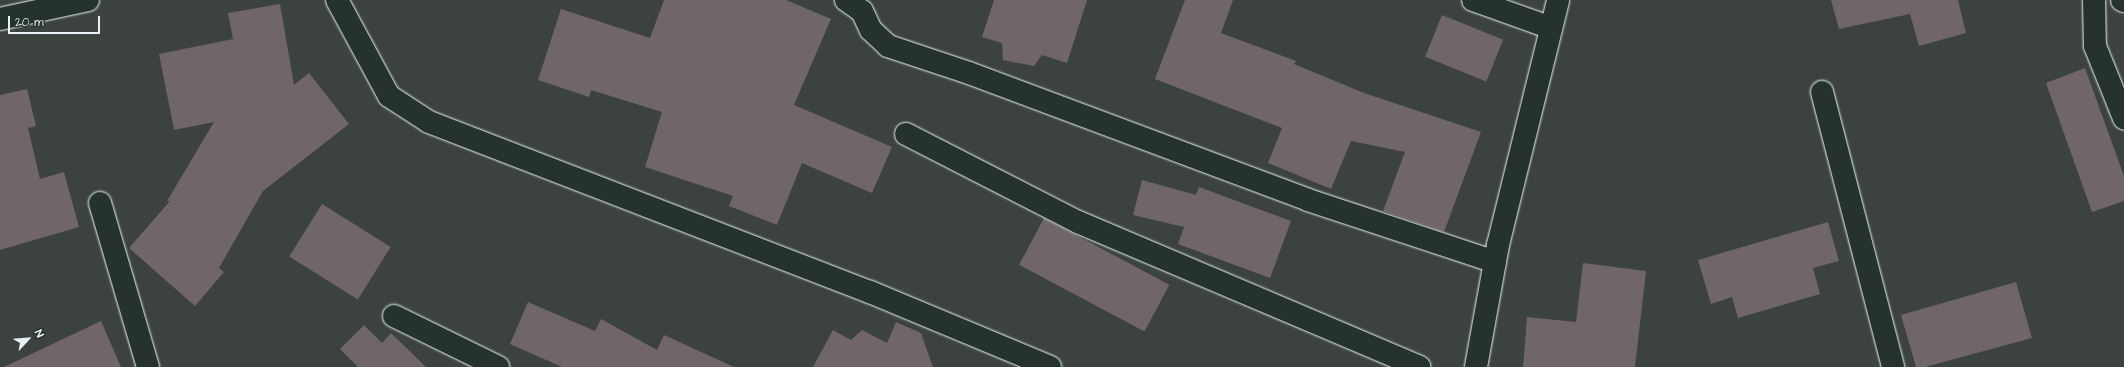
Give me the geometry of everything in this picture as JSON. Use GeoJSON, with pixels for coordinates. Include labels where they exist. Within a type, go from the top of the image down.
{"type":"FeatureCollection","features":[{"type":"Feature","properties":{"kind":"street"},"geometry":{"type":"LineString","coordinates":[[0,19],[88,0]]}},
{"type":"Feature","properties":{"kind":"street"},"geometry":{"type":"LineString","coordinates":[[337,0],[389,96],[429,122],[870,292],[1050,367]]}},
{"type":"Feature","properties":{"kind":"street"},"geometry":{"type":"LineString","coordinates":[[846,0],[862,11],[872,30],[888,46],[969,73],[1308,200],[1495,262]]}},
{"type":"Feature","properties":{"kind":"street"},"geometry":{"type":"LineString","coordinates":[[1472,0],[1551,28]]}},
{"type":"Feature","properties":{"kind":"street"},"geometry":{"type":"LineString","coordinates":[[1476,367],[1495,262],[1558,0]]}},
{"type":"Feature","properties":{"kind":"street"},"geometry":{"type":"LineString","coordinates":[[2094,0],[2095,46],[2124,118]]}},
{"type":"Feature","properties":{"kind":"street"},"geometry":{"type":"LineString","coordinates":[[1822,92],[1893,367]]}},
{"type":"Feature","properties":{"kind":"street"},"geometry":{"type":"LineString","coordinates":[[906,134],[1078,222],[1420,367]]}},
{"type":"Feature","properties":{"kind":"street"},"geometry":{"type":"LineString","coordinates":[[100,203],[148,367]]}},
{"type":"Feature","properties":{"kind":"street"},"geometry":{"type":"LineString","coordinates":[[394,316],[498,367]]}},
{"type":"Feature","properties":{"kind":"building"},"geometry":{"type":"Polygon","coordinates":[[[664,0],[786,0],[831,19],[794,105],[892,147],[872,193],[802,163],[777,225],[729,206],[733,196],[645,167],[662,112],[591,90],[589,97],[538,80],[561,9],[650,38],[664,0]]]}},
{"type":"Feature","properties":{"kind":"building"},"geometry":{"type":"Polygon","coordinates":[[[994,0],[1087,0],[1067,63],[1042,55],[1034,66],[1003,60],[1002,43],[982,37],[994,0]]]}},
{"type":"Feature","properties":{"kind":"building"},"geometry":{"type":"Polygon","coordinates":[[[1185,0],[1233,0],[1221,33],[1296,61],[1294,64],[1364,93],[1481,132],[1444,232],[1383,211],[1405,152],[1351,141],[1331,189],[1268,163],[1282,128],[1155,79],[1185,0]]]}},
{"type":"Feature","properties":{"kind":"building"},"geometry":{"type":"Polygon","coordinates":[[[1831,0],[1958,0],[1966,33],[1919,46],[1910,14],[1839,29],[1831,0]]]}},
{"type":"Feature","properties":{"kind":"building"},"geometry":{"type":"Polygon","coordinates":[[[280,4],[294,85],[309,73],[349,124],[263,191],[219,268],[224,272],[195,306],[129,248],[170,201],[167,201],[214,122],[174,130],[159,54],[233,39],[228,13],[280,4]]]}},
{"type":"Feature","properties":{"kind":"building"},"geometry":{"type":"Polygon","coordinates":[[[1442,15],[1503,40],[1486,81],[1425,57],[1442,15]]]}},
{"type":"Feature","properties":{"kind":"building"},"geometry":{"type":"Polygon","coordinates":[[[2085,68],[2124,176],[2124,201],[2092,212],[2046,83],[2085,68]]]}},
{"type":"Feature","properties":{"kind":"building"},"geometry":{"type":"Polygon","coordinates":[[[27,89],[36,126],[28,128],[40,179],[64,172],[79,227],[0,250],[0,95],[27,89]]]}},
{"type":"Feature","properties":{"kind":"building"},"geometry":{"type":"Polygon","coordinates":[[[1142,180],[1196,195],[1199,187],[1291,221],[1270,278],[1178,244],[1184,227],[1133,215],[1142,180]]]}},
{"type":"Feature","properties":{"kind":"building"},"geometry":{"type":"Polygon","coordinates":[[[322,204],[391,247],[358,300],[289,257],[322,204]]]}},
{"type":"Feature","properties":{"kind":"building"},"geometry":{"type":"Polygon","coordinates":[[[1044,218],[1169,285],[1144,331],[1019,265],[1044,218]]]}},
{"type":"Feature","properties":{"kind":"building"},"geometry":{"type":"Polygon","coordinates":[[[1828,222],[1839,261],[1813,268],[1820,294],[1738,318],[1732,297],[1711,304],[1698,260],[1828,222]]]}},
{"type":"Feature","properties":{"kind":"building"},"geometry":{"type":"Polygon","coordinates":[[[1583,263],[1646,271],[1635,367],[1523,367],[1527,317],[1576,322],[1583,263]]]}},
{"type":"Feature","properties":{"kind":"building"},"geometry":{"type":"Polygon","coordinates":[[[2016,282],[2032,338],[1925,367],[1916,367],[1901,315],[2016,282]]]}},
{"type":"Feature","properties":{"kind":"building"},"geometry":{"type":"Polygon","coordinates":[[[528,302],[595,331],[601,319],[657,350],[664,335],[734,367],[562,367],[510,344],[528,302]]]}},
{"type":"Feature","properties":{"kind":"building"},"geometry":{"type":"Polygon","coordinates":[[[101,321],[121,367],[4,367],[101,321]]]}},
{"type":"Feature","properties":{"kind":"building"},"geometry":{"type":"Polygon","coordinates":[[[896,322],[921,333],[933,367],[813,367],[833,330],[851,340],[862,330],[887,343],[896,322]]]}},
{"type":"Feature","properties":{"kind":"building"},"geometry":{"type":"Polygon","coordinates":[[[364,325],[382,343],[391,333],[426,367],[358,367],[340,349],[364,325]]]}}]}
